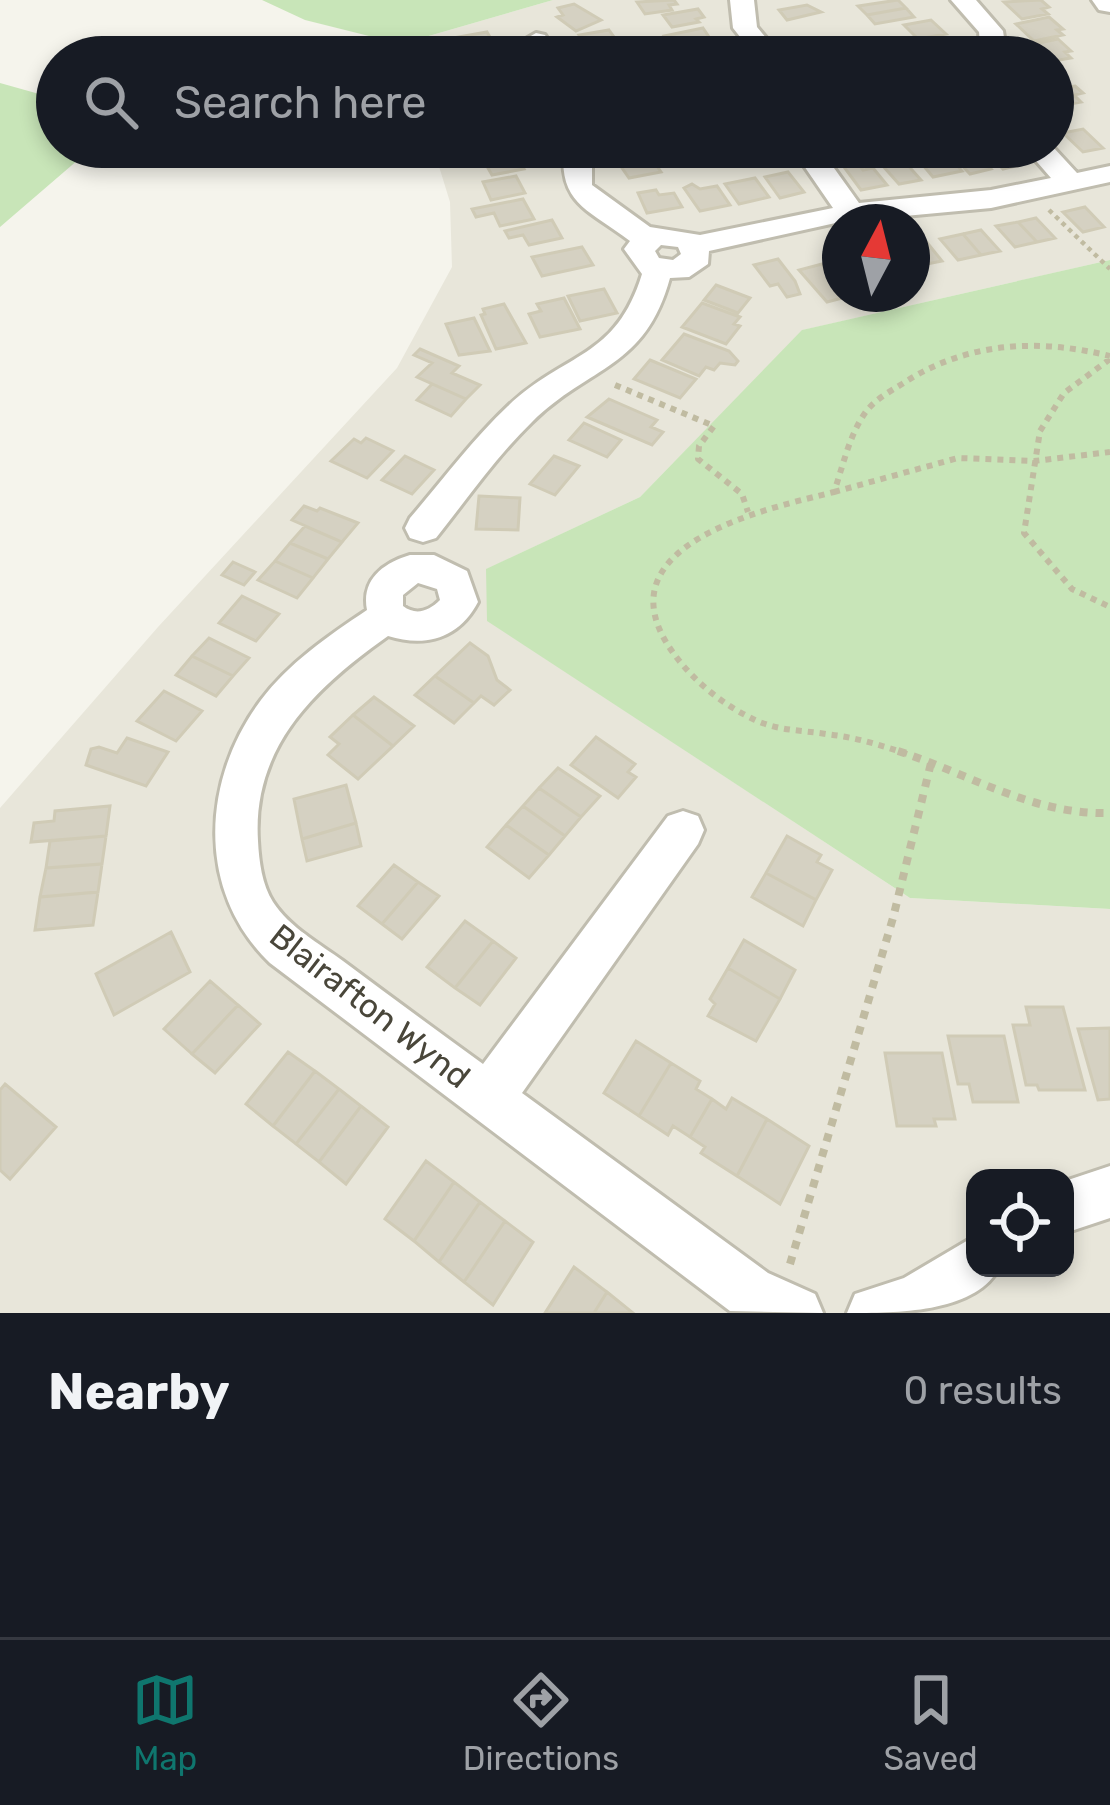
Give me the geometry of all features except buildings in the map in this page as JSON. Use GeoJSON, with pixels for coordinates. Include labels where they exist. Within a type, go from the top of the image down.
{"type":"FeatureCollection","features":[{"type":"Feature","properties":{"kind":"street"},"geometry":{"type":"LineString","coordinates":[[742,0],[745,28],[752,36]]}},
{"type":"Feature","properties":{"kind":"street"},"geometry":{"type":"LineString","coordinates":[[963,0],[992,36]]}},
{"type":"Feature","properties":{"kind":"street"},"geometry":{"type":"LineString","coordinates":[[576,168],[575,180],[583,191],[653,254]]}},
{"type":"Feature","properties":{"kind":"street"},"geometry":{"type":"LineString","coordinates":[[820,168],[845,204]]}},
{"type":"Feature","properties":{"kind":"street"},"geometry":{"type":"LineString","coordinates":[[1057,168],[1071,183]]}},
{"type":"Feature","properties":{"kind":"street"},"geometry":{"type":"LineString","coordinates":[[924,204],[1030,191],[1110,174]]}},
{"type":"Feature","properties":{"kind":"street"},"geometry":{"type":"LineString","coordinates":[[423,528],[520,414],[614,354],[635,328],[653,254],[673,234],[695,244],[822,219]]}},
{"type":"Feature","properties":{"kind":"street","name":"Blairafton Wynd"},"geometry":{"type":"LineString","coordinates":[[387,616],[302,682],[257,741],[239,795],[235,841],[256,916],[286,947],[787,1310]]}},
{"type":"Feature","properties":{"kind":"street","name":"Blairafton Wynd"},"geometry":{"type":"LineString","coordinates":[[489,1097],[683,830]]}},
{"type":"Feature","properties":{"kind":"street"},"geometry":{"type":"LineString","coordinates":[[1074,1204],[1110,1192]]}},
{"type":"Feature","properties":{"kind":"street"},"geometry":{"type":"LineString","coordinates":[[874,1313],[916,1301],[966,1268]]}},
{"type":"Feature","properties":{"kind":"path"},"geometry":{"type":"LineString","coordinates":[[1030,191],[1110,269]]}},
{"type":"Feature","properties":{"kind":"path"},"geometry":{"type":"LineString","coordinates":[[834,492],[848,446],[868,409],[906,380],[962,352],[1050,343],[1110,358]]}},
{"type":"Feature","properties":{"kind":"path"},"geometry":{"type":"LineString","coordinates":[[1110,358],[1064,393],[1040,431],[1024,533],[1047,567],[1092,604],[1110,607]]}},
{"type":"Feature","properties":{"kind":"path"},"geometry":{"type":"LineString","coordinates":[[584,372],[714,426],[699,446],[698,459],[742,494],[748,513]]}},
{"type":"Feature","properties":{"kind":"path"},"geometry":{"type":"LineString","coordinates":[[1110,452],[1034,461],[958,458],[748,513],[680,550],[660,580],[654,617],[668,648],[691,677],[720,699],[780,730],[817,732],[883,746],[1066,813],[1110,812]]}},
{"type":"Feature","properties":{"kind":"path"},"geometry":{"type":"LineString","coordinates":[[787,1310],[931,763]]}},
{"type":"Feature","properties":{"kind":"shaded area"},"geometry":{"type":"Polygon","coordinates":[[[553,0],[1110,0],[1110,260],[930,301],[930,204],[822,204],[822,312],[882,312],[803,330],[640,497],[487,569],[488,621],[910,898],[1110,909],[1110,1313],[0,1313],[0,808],[158,627],[397,368],[452,267],[450,202],[439,168],[1074,168],[1074,36],[429,36],[553,0]]]}},
{"type":"Feature","properties":{"kind":"green space"},"geometry":{"type":"Polygon","coordinates":[[[262,0],[553,0],[429,36],[369,36],[305,20],[262,0]]]}},
{"type":"Feature","properties":{"kind":"green space"},"geometry":{"type":"Polygon","coordinates":[[[0,83],[36,93],[36,168],[69,168],[0,227],[0,83]]]}},
{"type":"Feature","properties":{"kind":"green space"},"geometry":{"type":"Polygon","coordinates":[[[1110,260],[1110,909],[910,898],[487,621],[486,569],[640,497],[802,330],[881,312],[930,312],[930,301],[1110,260]]]}}]}
